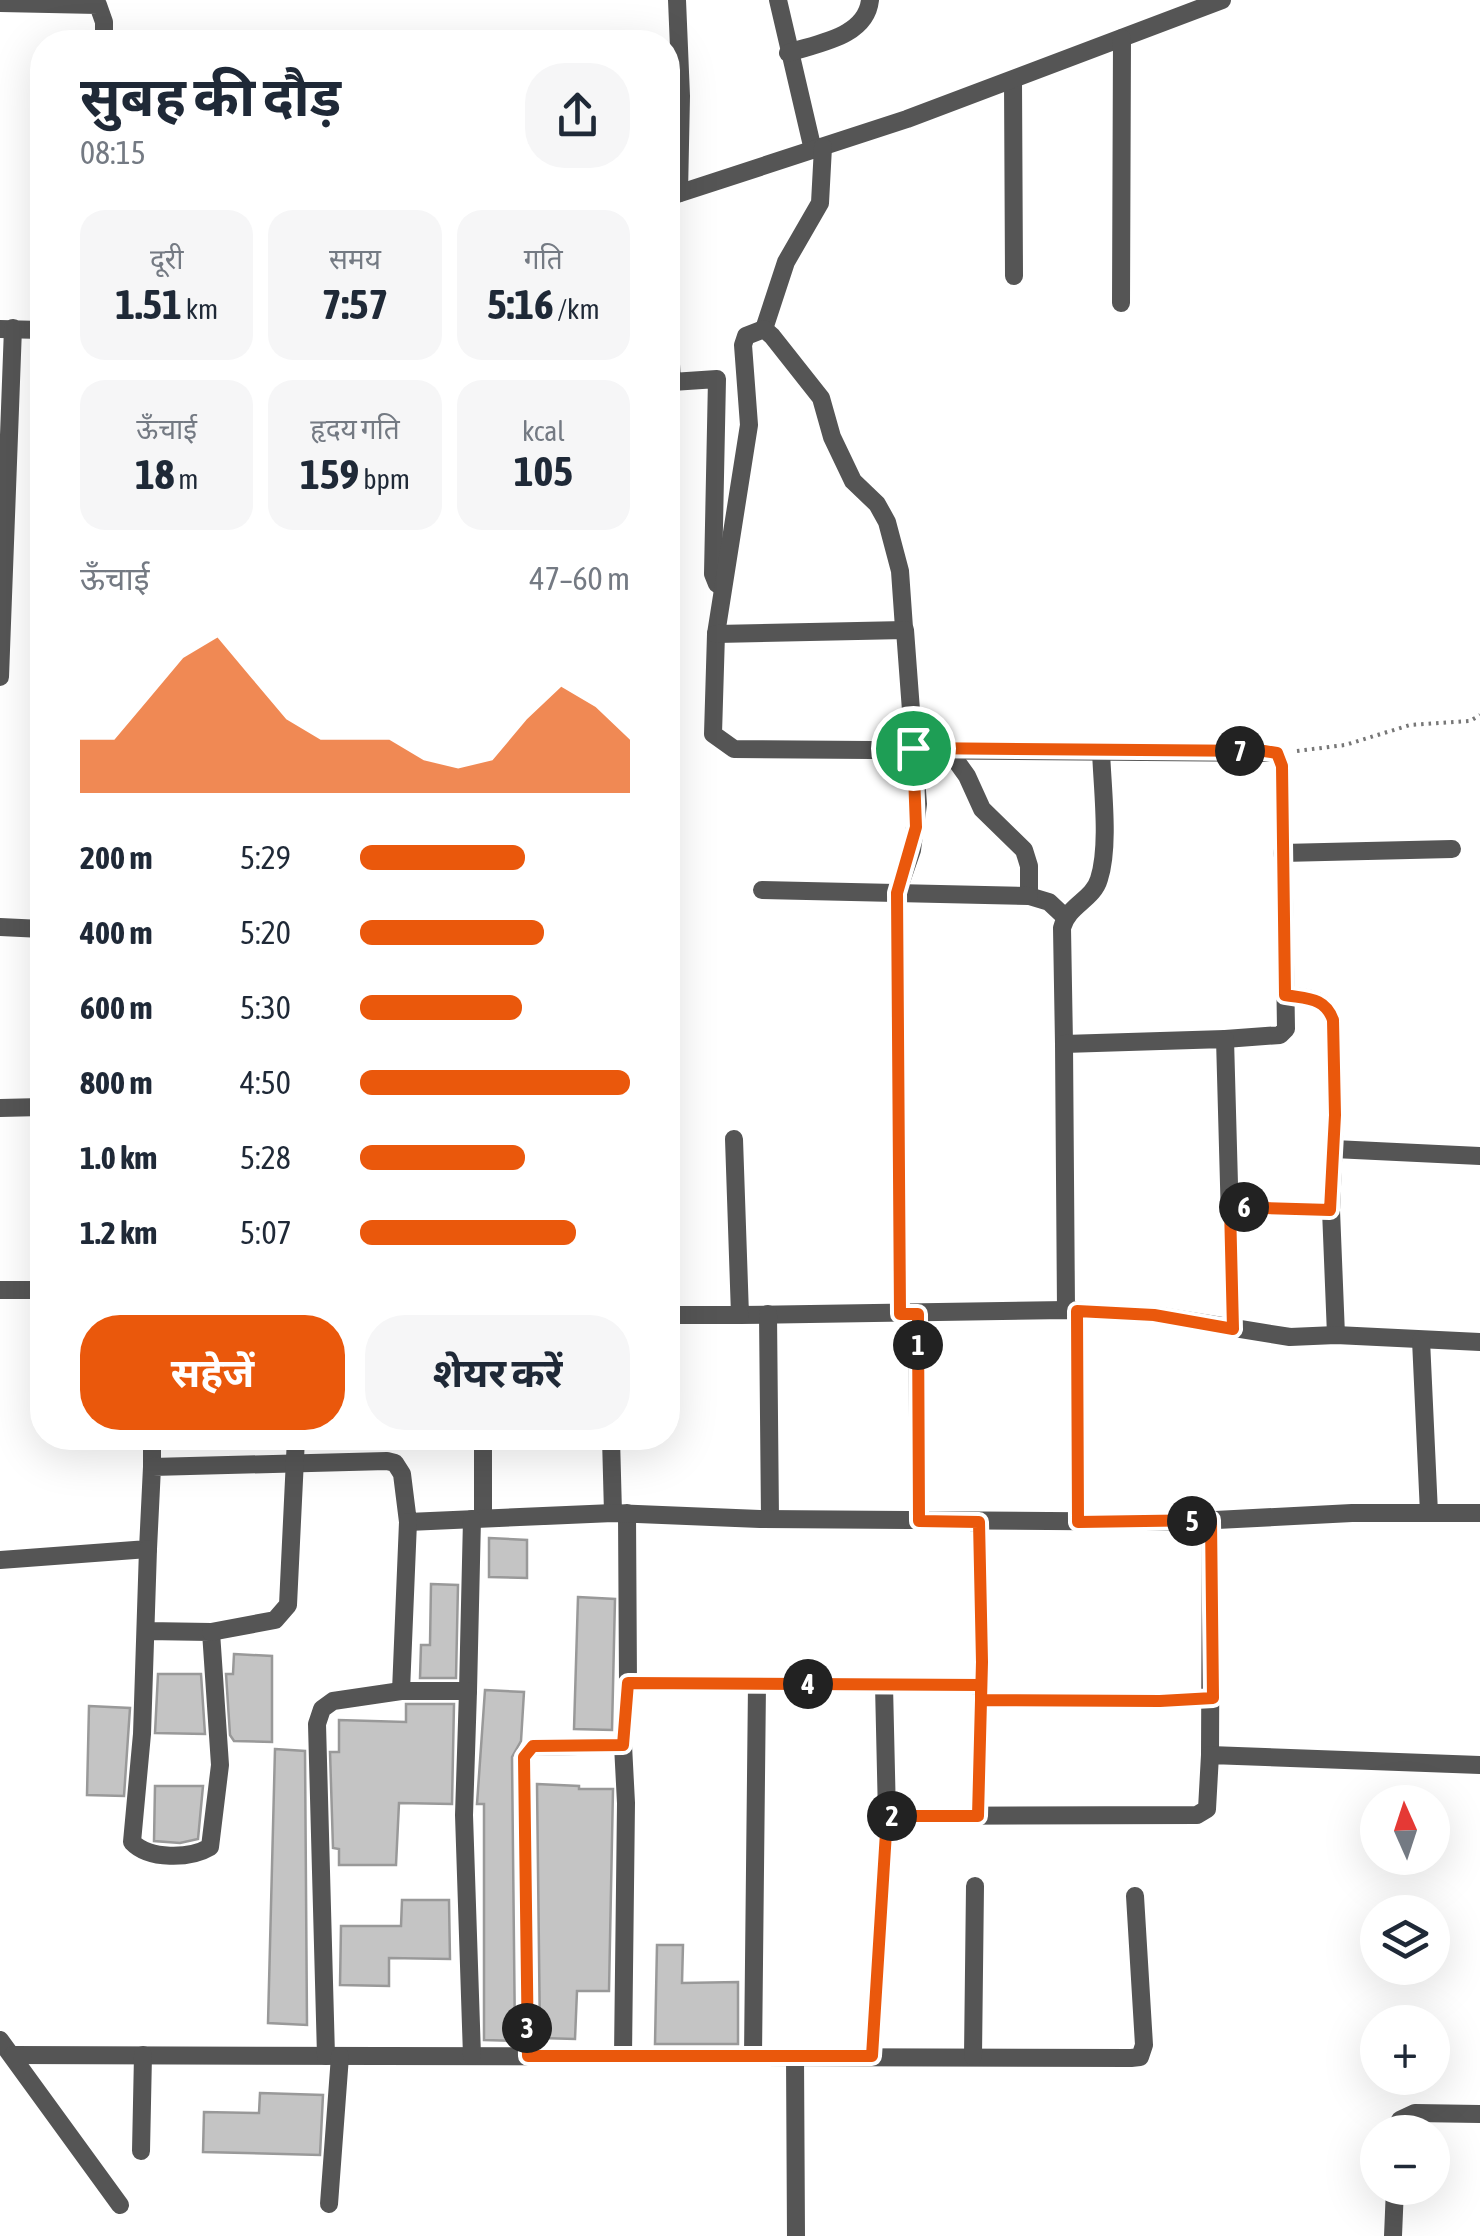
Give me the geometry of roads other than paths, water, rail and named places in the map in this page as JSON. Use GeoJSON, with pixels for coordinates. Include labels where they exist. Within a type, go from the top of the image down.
{"type":"FeatureCollection","features":[{"type":"Feature","properties":{"kind":"street"},"geometry":{"type":"LineString","coordinates":[[677,0],[678,30]]}},
{"type":"Feature","properties":{"kind":"street"},"geometry":{"type":"LineString","coordinates":[[764,329],[786,262],[820,203],[818,148],[788,53],[778,0]]}},
{"type":"Feature","properties":{"kind":"street"},"geometry":{"type":"LineString","coordinates":[[788,53],[854,29],[864,21],[870,0]]}},
{"type":"Feature","properties":{"kind":"street"},"geometry":{"type":"LineString","coordinates":[[680,193],[1012,81],[1122,38],[1184,7],[1222,0]]}},
{"type":"Feature","properties":{"kind":"street"},"geometry":{"type":"LineString","coordinates":[[0,2],[98,5],[104,30]]}},
{"type":"Feature","properties":{"kind":"street"},"geometry":{"type":"LineString","coordinates":[[1121,304],[1122,38]]}},
{"type":"Feature","properties":{"kind":"street"},"geometry":{"type":"LineString","coordinates":[[680,72],[680,108]]}},
{"type":"Feature","properties":{"kind":"street"},"geometry":{"type":"LineString","coordinates":[[1012,81],[1014,276]]}},
{"type":"Feature","properties":{"kind":"street"},"geometry":{"type":"LineString","coordinates":[[0,677],[7,328]]}},
{"type":"Feature","properties":{"kind":"street"},"geometry":{"type":"LineString","coordinates":[[764,329],[746,336],[743,345],[749,425],[721,594],[711,713],[713,734],[721,741],[734,749],[1277,753],[1282,766],[1286,1029],[1280,1035],[1225,1039],[1064,1044]]}},
{"type":"Feature","properties":{"kind":"street"},"geometry":{"type":"LineString","coordinates":[[764,329],[821,398],[832,437],[852,481],[877,504],[887,522],[900,571],[916,827],[897,893],[919,1521]]}},
{"type":"Feature","properties":{"kind":"street"},"geometry":{"type":"LineString","coordinates":[[680,382],[717,380],[713,574],[721,594]]}},
{"type":"Feature","properties":{"kind":"street"},"geometry":{"type":"LineString","coordinates":[[716,634],[904,628]]}},
{"type":"Feature","properties":{"kind":"street"},"geometry":{"type":"LineString","coordinates":[[947,748],[967,776],[982,809],[1024,850],[1030,866],[1029,896]]}},
{"type":"Feature","properties":{"kind":"street"},"geometry":{"type":"LineString","coordinates":[[1078,1522],[1062,928],[1065,916],[1099,882],[1102,750]]}},
{"type":"Feature","properties":{"kind":"street"},"geometry":{"type":"LineString","coordinates":[[1282,852],[1452,849]]}},
{"type":"Feature","properties":{"kind":"street"},"geometry":{"type":"LineString","coordinates":[[762,890],[1029,896],[1050,902],[1065,916]]}},
{"type":"Feature","properties":{"kind":"street"},"geometry":{"type":"LineString","coordinates":[[0,927],[30,928]]}},
{"type":"Feature","properties":{"kind":"street"},"geometry":{"type":"LineString","coordinates":[[1285,995],[1318,1000],[1329,1008],[1333,1020],[1334,1149],[1330,1210],[1336,1335]]}},
{"type":"Feature","properties":{"kind":"street"},"geometry":{"type":"LineString","coordinates":[[1225,1039],[1233,1329]]}},
{"type":"Feature","properties":{"kind":"street"},"geometry":{"type":"LineString","coordinates":[[0,1108],[30,1107]]}},
{"type":"Feature","properties":{"kind":"street"},"geometry":{"type":"LineString","coordinates":[[734,1140],[740,1315]]}},
{"type":"Feature","properties":{"kind":"street"},"geometry":{"type":"LineString","coordinates":[[1334,1149],[1480,1156]]}},
{"type":"Feature","properties":{"kind":"street"},"geometry":{"type":"LineString","coordinates":[[1230,1207],[1330,1210]]}},
{"type":"Feature","properties":{"kind":"street"},"geometry":{"type":"LineString","coordinates":[[0,1290],[30,1290]]}},
{"type":"Feature","properties":{"kind":"street"},"geometry":{"type":"LineString","coordinates":[[680,1315],[1071,1310],[1154,1315],[1290,1337],[1336,1335],[1480,1342]]}},
{"type":"Feature","properties":{"kind":"street"},"geometry":{"type":"LineString","coordinates":[[768,1314],[770,1519]]}},
{"type":"Feature","properties":{"kind":"street"},"geometry":{"type":"LineString","coordinates":[[1421,1340],[1429,1513]]}},
{"type":"Feature","properties":{"kind":"street"},"geometry":{"type":"LineString","coordinates":[[152,1450],[142,1734],[132,1832],[132,1842],[140,1851],[160,1855],[201,1853],[210,1847],[220,1765],[211,1632]]}},
{"type":"Feature","properties":{"kind":"street"},"geometry":{"type":"LineString","coordinates":[[146,1631],[211,1632],[274,1620],[288,1605],[296,1450]]}},
{"type":"Feature","properties":{"kind":"street"},"geometry":{"type":"LineString","coordinates":[[472,2056],[464,1814],[481,1450]]}},
{"type":"Feature","properties":{"kind":"street"},"geometry":{"type":"LineString","coordinates":[[612,1450],[620,1513],[628,1683],[623,1745],[626,1803],[623,2056]]}},
{"type":"Feature","properties":{"kind":"street"},"geometry":{"type":"LineString","coordinates":[[152,1467],[395,1463],[402,1474],[408,1522],[401,1691]]}},
{"type":"Feature","properties":{"kind":"street"},"geometry":{"type":"LineString","coordinates":[[408,1522],[620,1513],[770,1519],[1078,1522],[1480,1513]]}},
{"type":"Feature","properties":{"kind":"street"},"geometry":{"type":"LineString","coordinates":[[887,1816],[1198,1815],[1207,1809],[1213,1698],[1211,1520]]}},
{"type":"Feature","properties":{"kind":"street"},"geometry":{"type":"LineString","coordinates":[[978,1816],[979,1522]]}},
{"type":"Feature","properties":{"kind":"street"},"geometry":{"type":"LineString","coordinates":[[0,1560],[148,1548]]}},
{"type":"Feature","properties":{"kind":"street"},"geometry":{"type":"LineString","coordinates":[[628,1683],[884,1685],[1160,1701],[1213,1698]]}},
{"type":"Feature","properties":{"kind":"street"},"geometry":{"type":"LineString","coordinates":[[754,2056],[757,1684]]}},
{"type":"Feature","properties":{"kind":"street"},"geometry":{"type":"LineString","coordinates":[[872,2056],[887,1816],[884,1685]]}},
{"type":"Feature","properties":{"kind":"street"},"geometry":{"type":"LineString","coordinates":[[330,2204],[333,2056],[317,1724],[322,1709],[333,1701],[401,1691],[468,1692]]}},
{"type":"Feature","properties":{"kind":"street"},"geometry":{"type":"LineString","coordinates":[[528,2056],[524,1757],[533,1746],[623,1745]]}},
{"type":"Feature","properties":{"kind":"street"},"geometry":{"type":"LineString","coordinates":[[1210,1755],[1480,1764]]}},
{"type":"Feature","properties":{"kind":"street"},"geometry":{"type":"LineString","coordinates":[[973,2056],[975,1886]]}},
{"type":"Feature","properties":{"kind":"street"},"geometry":{"type":"LineString","coordinates":[[12,2055],[1140,2057],[1144,2045],[1136,1896]]}},
{"type":"Feature","properties":{"kind":"street"},"geometry":{"type":"LineString","coordinates":[[0,2040],[120,2205]]}},
{"type":"Feature","properties":{"kind":"street"},"geometry":{"type":"LineString","coordinates":[[141,2151],[143,2055]]}},
{"type":"Feature","properties":{"kind":"street"},"geometry":{"type":"LineString","coordinates":[[795,2056],[796,2236]]}},
{"type":"Feature","properties":{"kind":"street"},"geometry":{"type":"LineString","coordinates":[[1411,2115],[1480,2114]]}},
{"type":"Feature","properties":{"kind":"street"},"geometry":{"type":"LineString","coordinates":[[1393,2236],[1394,2205]]}}]}
